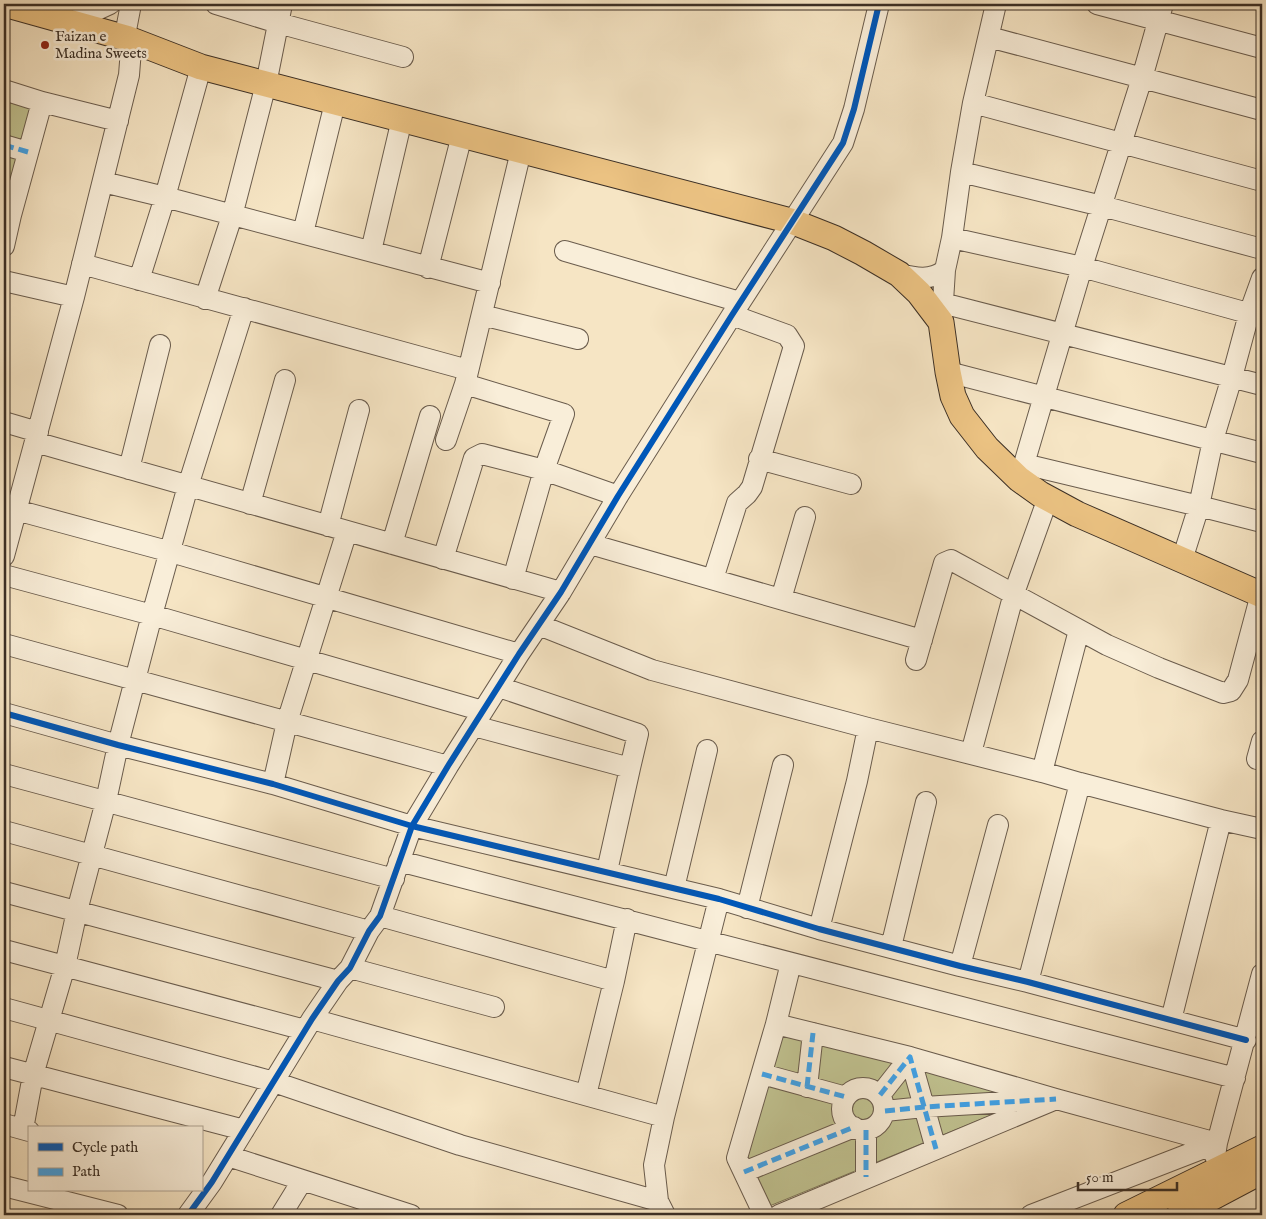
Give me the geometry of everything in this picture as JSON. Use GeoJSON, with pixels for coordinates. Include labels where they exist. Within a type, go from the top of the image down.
{"type":"FeatureCollection","features":[{"type":"Feature","properties":{"kind":"main road"},"geometry":{"type":"LineString","coordinates":[[8,5],[126,38],[201,67],[791,221],[834,238],[899,274],[942,313],[948,372],[953,396],[962,416],[987,448],[1022,472],[1048,498],[1077,514],[1262,595]]}},
{"type":"Feature","properties":{"kind":"main road"},"geometry":{"type":"LineString","coordinates":[[1126,1215],[1262,1148]]}},
{"type":"Feature","properties":{"kind":"main road"},"geometry":{"type":"LineString","coordinates":[[1179,1215],[1262,1171]]}},
{"type":"Feature","properties":{"kind":"street"},"geometry":{"type":"LineString","coordinates":[[71,22],[110,4]]}},
{"type":"Feature","properties":{"kind":"street"},"geometry":{"type":"LineString","coordinates":[[4,556],[74,297],[129,75],[132,58],[131,49],[126,38],[131,4]]}},
{"type":"Feature","properties":{"kind":"street"},"geometry":{"type":"LineString","coordinates":[[216,4],[280,13],[403,57]]}},
{"type":"Feature","properties":{"kind":"street"},"geometry":{"type":"LineString","coordinates":[[207,1180],[228,1156],[308,1025],[344,975],[375,923],[412,826],[448,766],[561,592],[618,496],[736,308],[843,143],[854,109],[879,4]]}},
{"type":"Feature","properties":{"kind":"street"},"geometry":{"type":"LineString","coordinates":[[996,4],[961,172],[952,238],[945,270],[942,313],[1063,334],[1262,385]]}},
{"type":"Feature","properties":{"kind":"street"},"geometry":{"type":"LineString","coordinates":[[1097,4],[1161,12],[1262,48]]}},
{"type":"Feature","properties":{"kind":"street"},"geometry":{"type":"LineString","coordinates":[[1161,12],[1082,268],[1022,472],[1199,506],[1262,522]]}},
{"type":"Feature","properties":{"kind":"street"},"geometry":{"type":"LineString","coordinates":[[205,299],[232,216],[266,84],[280,13]]}},
{"type":"Feature","properties":{"kind":"street"},"geometry":{"type":"LineString","coordinates":[[989,37],[1262,110]]}},
{"type":"Feature","properties":{"kind":"street"},"geometry":{"type":"LineString","coordinates":[[139,280],[165,197],[201,67]]}},
{"type":"Feature","properties":{"kind":"street"},"geometry":{"type":"LineString","coordinates":[[4,90],[42,102],[118,121]]}},
{"type":"Feature","properties":{"kind":"street"},"geometry":{"type":"LineString","coordinates":[[4,246],[7,214],[28,152],[42,102]]}},
{"type":"Feature","properties":{"kind":"street"},"geometry":{"type":"LineString","coordinates":[[303,233],[335,103]]}},
{"type":"Feature","properties":{"kind":"street"},"geometry":{"type":"LineString","coordinates":[[974,104],[1262,181]]}},
{"type":"Feature","properties":{"kind":"street"},"geometry":{"type":"LineString","coordinates":[[371,250],[402,119]]}},
{"type":"Feature","properties":{"kind":"street"},"geometry":{"type":"LineString","coordinates":[[428,268],[462,135]]}},
{"type":"Feature","properties":{"kind":"street"},"geometry":{"type":"LineString","coordinates":[[4,145],[28,152]]}},
{"type":"Feature","properties":{"kind":"street"},"geometry":{"type":"LineString","coordinates":[[446,440],[467,377],[521,151]]}},
{"type":"Feature","properties":{"kind":"street"},"geometry":{"type":"LineString","coordinates":[[961,172],[1102,206],[1262,249]]}},
{"type":"Feature","properties":{"kind":"street"},"geometry":{"type":"LineString","coordinates":[[102,182],[371,250],[428,268],[490,283]]}},
{"type":"Feature","properties":{"kind":"street"},"geometry":{"type":"LineString","coordinates":[[952,238],[1082,268],[1256,315]]}},
{"type":"Feature","properties":{"kind":"street"},"geometry":{"type":"LineString","coordinates":[[565,251],[736,308],[787,335],[794,346],[752,486],[747,494],[737,503],[713,579]]}},
{"type":"Feature","properties":{"kind":"street"},"geometry":{"type":"LineString","coordinates":[[82,264],[205,299],[244,308],[467,377],[564,414],[544,470],[513,579]]}},
{"type":"Feature","properties":{"kind":"street"},"geometry":{"type":"LineString","coordinates":[[899,274],[925,278],[940,274],[945,270]]}},
{"type":"Feature","properties":{"kind":"street"},"geometry":{"type":"LineString","coordinates":[[1182,560],[1199,506],[1213,440],[1232,377],[1256,315],[1262,278]]}},
{"type":"Feature","properties":{"kind":"street"},"geometry":{"type":"LineString","coordinates":[[4,281],[74,297]]}},
{"type":"Feature","properties":{"kind":"street"},"geometry":{"type":"LineString","coordinates":[[18,1128],[65,966],[77,911],[106,801],[118,744],[152,615],[188,486],[244,308]]}},
{"type":"Feature","properties":{"kind":"street"},"geometry":{"type":"LineString","coordinates":[[482,315],[578,339]]}},
{"type":"Feature","properties":{"kind":"street"},"geometry":{"type":"LineString","coordinates":[[129,469],[160,345]]}},
{"type":"Feature","properties":{"kind":"street"},"geometry":{"type":"LineString","coordinates":[[948,372],[1262,453]]}},
{"type":"Feature","properties":{"kind":"street"},"geometry":{"type":"LineString","coordinates":[[250,504],[285,380]]}},
{"type":"Feature","properties":{"kind":"street"},"geometry":{"type":"LineString","coordinates":[[273,784],[287,722],[326,597],[359,410]]}},
{"type":"Feature","properties":{"kind":"street"},"geometry":{"type":"LineString","coordinates":[[392,544],[430,416]]}},
{"type":"Feature","properties":{"kind":"street"},"geometry":{"type":"LineString","coordinates":[[4,422],[37,437],[129,469],[561,592]]}},
{"type":"Feature","properties":{"kind":"street"},"geometry":{"type":"LineString","coordinates":[[443,559],[474,458],[482,454],[544,470],[618,496]]}},
{"type":"Feature","properties":{"kind":"street"},"geometry":{"type":"LineString","coordinates":[[759,459],[851,484]]}},
{"type":"Feature","properties":{"kind":"street"},"geometry":{"type":"LineString","coordinates":[[971,754],[1014,593],[1048,498]]}},
{"type":"Feature","properties":{"kind":"street"},"geometry":{"type":"LineString","coordinates":[[16,510],[171,552],[519,654]]}},
{"type":"Feature","properties":{"kind":"street"},"geometry":{"type":"LineString","coordinates":[[782,599],[805,517]]}},
{"type":"Feature","properties":{"kind":"street"},"geometry":{"type":"LineString","coordinates":[[590,544],[922,640]]}},
{"type":"Feature","properties":{"kind":"street"},"geometry":{"type":"LineString","coordinates":[[916,660],[944,563],[951,560],[1106,645],[1223,693],[1231,691],[1238,680],[1262,595]]}},
{"type":"Feature","properties":{"kind":"street"},"geometry":{"type":"LineString","coordinates":[[4,575],[152,615],[306,660],[478,719],[630,768]]}},
{"type":"Feature","properties":{"kind":"street"},"geometry":{"type":"LineString","coordinates":[[539,624],[652,670],[868,728],[1262,829]]}},
{"type":"Feature","properties":{"kind":"street"},"geometry":{"type":"LineString","coordinates":[[1042,772],[1079,630]]}},
{"type":"Feature","properties":{"kind":"street"},"geometry":{"type":"LineString","coordinates":[[4,644],[448,766]]}},
{"type":"Feature","properties":{"kind":"street"},"geometry":{"type":"LineString","coordinates":[[499,687],[638,734],[607,871]]}},
{"type":"Feature","properties":{"kind":"street"},"geometry":{"type":"LineString","coordinates":[[4,712],[273,784],[412,826],[718,899],[819,929],[1246,1040]]}},
{"type":"Feature","properties":{"kind":"street"},"geometry":{"type":"LineString","coordinates":[[819,929],[868,728]]}},
{"type":"Feature","properties":{"kind":"street"},"geometry":{"type":"LineString","coordinates":[[674,888],[707,750]]}},
{"type":"Feature","properties":{"kind":"street"},"geometry":{"type":"LineString","coordinates":[[747,908],[783,765]]}},
{"type":"Feature","properties":{"kind":"street"},"geometry":{"type":"LineString","coordinates":[[4,774],[106,801],[396,870],[627,919],[1235,1078]]}},
{"type":"Feature","properties":{"kind":"street"},"geometry":{"type":"LineString","coordinates":[[1028,982],[1080,783]]}},
{"type":"Feature","properties":{"kind":"street"},"geometry":{"type":"LineString","coordinates":[[891,948],[926,802]]}},
{"type":"Feature","properties":{"kind":"street"},"geometry":{"type":"LineString","coordinates":[[1171,1020],[1221,820]]}},
{"type":"Feature","properties":{"kind":"street"},"geometry":{"type":"LineString","coordinates":[[960,966],[998,825]]}},
{"type":"Feature","properties":{"kind":"street"},"geometry":{"type":"LineString","coordinates":[[4,831],[614,981]]}},
{"type":"Feature","properties":{"kind":"street"},"geometry":{"type":"LineString","coordinates":[[4,892],[344,975],[494,1006]]}},
{"type":"Feature","properties":{"kind":"street"},"geometry":{"type":"LineString","coordinates":[[4,1008],[274,1082],[460,1145],[662,1208],[654,1165],[664,1117],[718,899]]}},
{"type":"Feature","properties":{"kind":"street"},"geometry":{"type":"LineString","coordinates":[[586,1095],[627,919]]}},
{"type":"Feature","properties":{"kind":"street"},"geometry":{"type":"LineString","coordinates":[[4,950],[586,1095],[664,1117]]}},
{"type":"Feature","properties":{"kind":"street"},"geometry":{"type":"LineString","coordinates":[[764,1215],[738,1158],[792,963]]}},
{"type":"Feature","properties":{"kind":"street"},"geometry":{"type":"LineString","coordinates":[[1210,1199],[1217,1143],[1246,1040],[1262,974]]}},
{"type":"Feature","properties":{"kind":"street"},"geometry":{"type":"LineString","coordinates":[[776,1024],[910,1057],[1217,1143]]}},
{"type":"Feature","properties":{"kind":"street"},"geometry":{"type":"LineString","coordinates":[[807,1086],[813,1033]]}},
{"type":"Feature","properties":{"kind":"street"},"geometry":{"type":"LineString","coordinates":[[744,1172],[860,1128],[878,1126],[883,1103],[910,1057]]}},
{"type":"Feature","properties":{"kind":"street"},"geometry":{"type":"LineString","coordinates":[[910,1057],[936,1149]]}},
{"type":"Feature","properties":{"kind":"street"},"geometry":{"type":"LineString","coordinates":[[4,1067],[244,1130]]}},
{"type":"Feature","properties":{"kind":"street"},"geometry":{"type":"LineString","coordinates":[[762,1074],[846,1097]]}},
{"type":"Feature","properties":{"kind":"street"},"geometry":{"type":"LineString","coordinates":[[860,1128],[846,1123],[841,1107],[849,1092],[865,1087],[883,1103],[924,1107],[1056,1099]]}},
{"type":"Feature","properties":{"kind":"street"},"geometry":{"type":"LineString","coordinates":[[779,1215],[1056,1099]]}},
{"type":"Feature","properties":{"kind":"street"},"geometry":{"type":"LineString","coordinates":[[860,1128],[866,1177]]}},
{"type":"Feature","properties":{"kind":"street"},"geometry":{"type":"LineString","coordinates":[[1031,1215],[1217,1143]]}},
{"type":"Feature","properties":{"kind":"street"},"geometry":{"type":"LineString","coordinates":[[228,1156],[302,1181],[369,1209],[411,1215]]}},
{"type":"Feature","properties":{"kind":"street"},"geometry":{"type":"LineString","coordinates":[[281,1215],[302,1181]]}},
{"type":"Feature","properties":{"kind":"street"},"geometry":{"type":"LineString","coordinates":[[4,1186],[118,1215]]}},
{"type":"Feature","properties":{"kind":"street"},"geometry":{"type":"LineString","coordinates":[[188,1215],[200,1192]]}},
{"type":"Feature","properties":{"kind":"green space"},"geometry":{"type":"Polygon","coordinates":[[[4,94],[32,101],[7,199],[4,198],[4,94]]]}},
{"type":"Feature","properties":{"kind":"green space"},"geometry":{"type":"Polygon","coordinates":[[[781,1033],[1027,1091],[1026,1101],[767,1207],[745,1156],[781,1033]]]}},
{"type":"Feature","properties":{"kind":"marked path"},"geometry":{"type":"LineString","coordinates":[[4,145],[28,152]]}},
{"type":"Feature","properties":{"kind":"marked path"},"geometry":{"type":"LineString","coordinates":[[807,1087],[813,1033]]}},
{"type":"Feature","properties":{"kind":"marked path"},"geometry":{"type":"LineString","coordinates":[[880,1095],[910,1057],[936,1149]]}},
{"type":"Feature","properties":{"kind":"marked path"},"geometry":{"type":"LineString","coordinates":[[762,1074],[846,1097]]}},
{"type":"Feature","properties":{"kind":"marked path"},"geometry":{"type":"LineString","coordinates":[[885,1111],[1056,1099]]}},
{"type":"Feature","properties":{"kind":"marked path"},"geometry":{"type":"LineString","coordinates":[[744,1172],[854,1127]]}},
{"type":"Feature","properties":{"kind":"marked path"},"geometry":{"type":"LineString","coordinates":[[866,1130],[866,1177]]}},
{"type":"Feature","properties":{"kind":"cycle path"},"geometry":{"type":"LineString","coordinates":[[188,1215],[212,1182],[312,1019],[338,981],[350,968],[369,931],[380,916],[412,826],[448,766],[561,592],[618,496],[843,143],[854,109],[879,4]]}},
{"type":"Feature","properties":{"kind":"cycle path"},"geometry":{"type":"LineString","coordinates":[[4,713],[118,745],[273,784],[412,826],[719,899],[819,929],[1246,1040]]}},
{"type":"Feature","properties":{"kind":"place","name":"Faizan e Madina Sweets"},"geometry":{"type":"Point","coordinates":[45,45]}}]}
